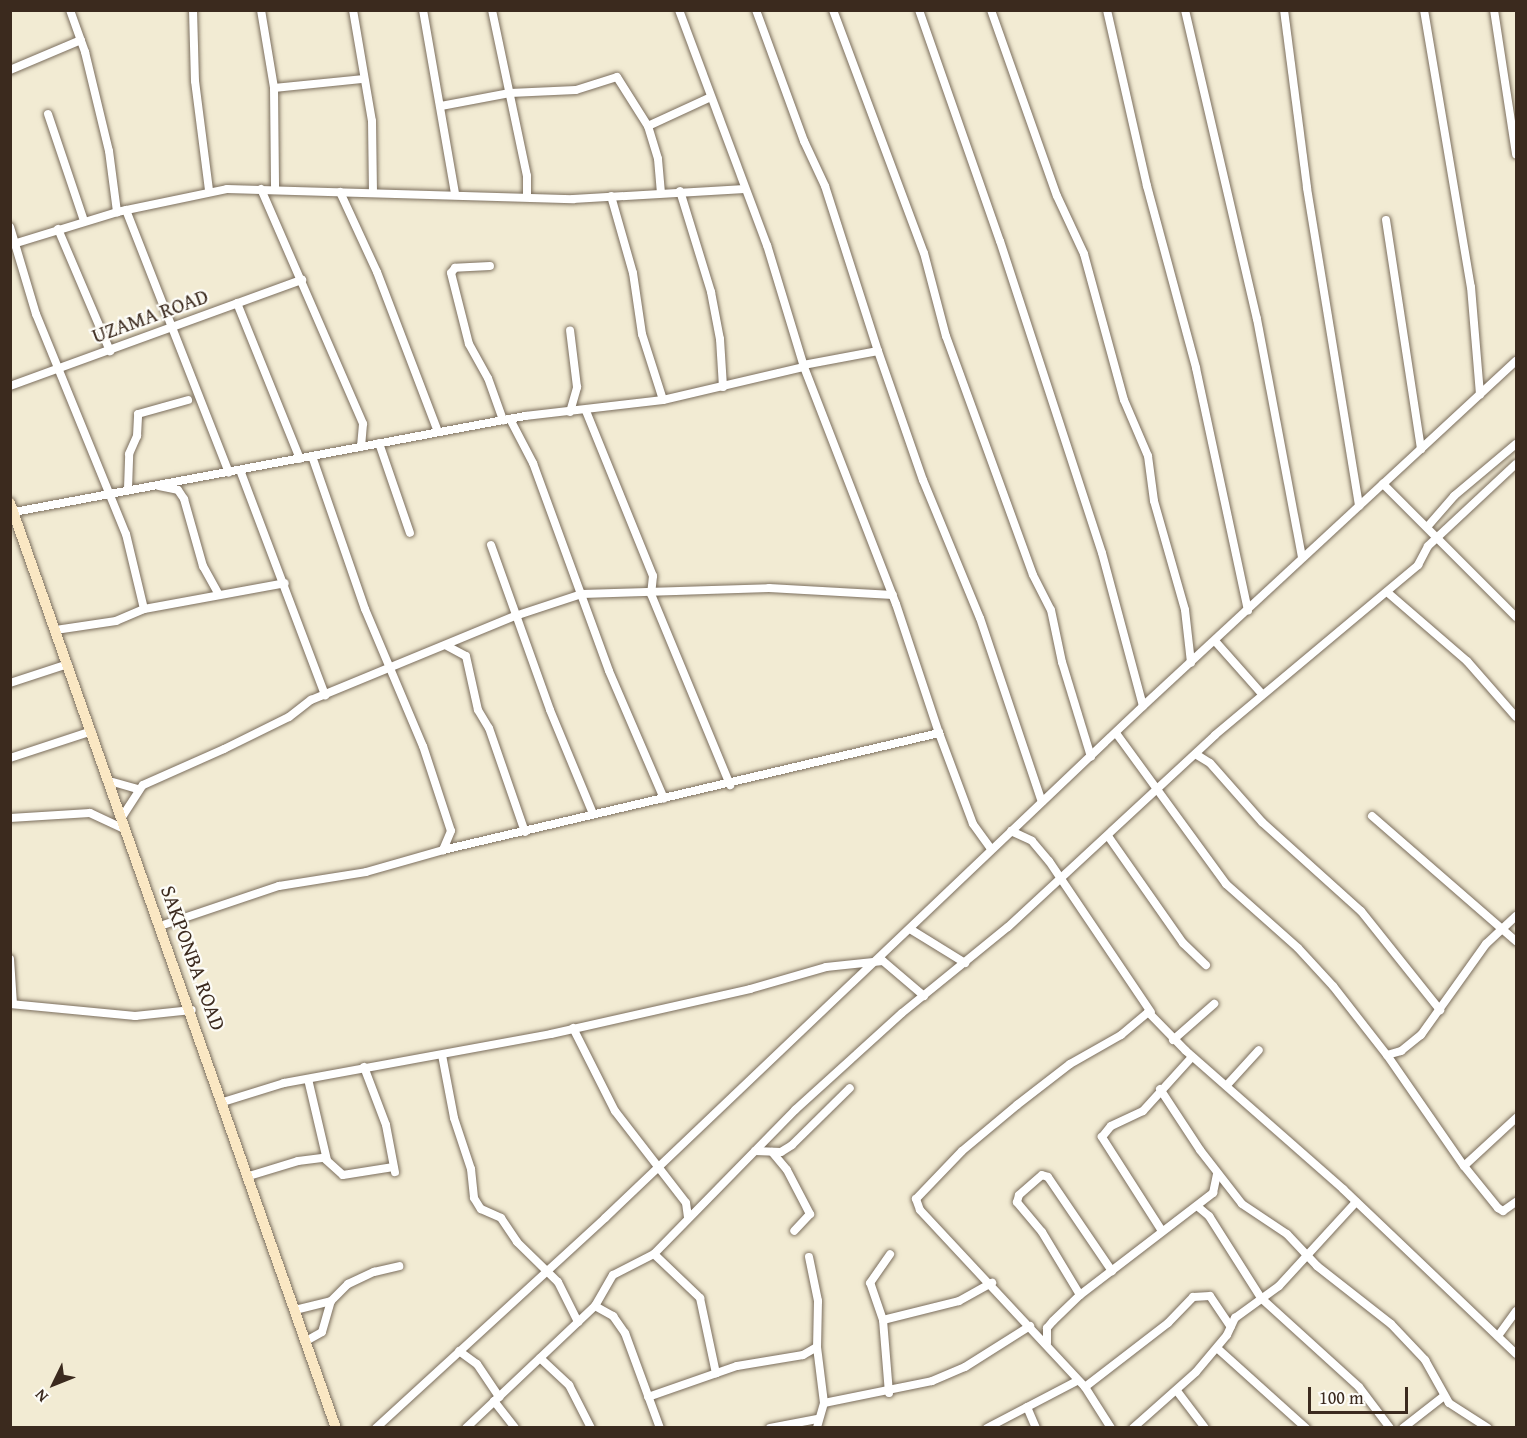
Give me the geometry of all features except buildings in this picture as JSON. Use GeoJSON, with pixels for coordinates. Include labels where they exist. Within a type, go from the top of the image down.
{"type":"FeatureCollection","features":[{"type":"Feature","properties":{"kind":"main road","name":"SAKPONBA ROAD"},"geometry":{"type":"LineString","coordinates":[[12,507],[160,926],[192,1010],[336,1428]]}},
{"type":"Feature","properties":{"kind":"street"},"geometry":{"type":"LineString","coordinates":[[70,10],[81,40],[110,151],[117,212]]}},
{"type":"Feature","properties":{"kind":"street"},"geometry":{"type":"LineString","coordinates":[[193,10],[195,81],[209,191]]}},
{"type":"Feature","properties":{"kind":"street"},"geometry":{"type":"LineString","coordinates":[[261,10],[274,88],[275,188]]}},
{"type":"Feature","properties":{"kind":"street"},"geometry":{"type":"LineString","coordinates":[[353,10],[362,79],[372,121],[373,193]]}},
{"type":"Feature","properties":{"kind":"street"},"geometry":{"type":"LineString","coordinates":[[423,10],[455,194]]}},
{"type":"Feature","properties":{"kind":"street"},"geometry":{"type":"LineString","coordinates":[[492,10],[510,93],[527,197]]}},
{"type":"Feature","properties":{"kind":"street"},"geometry":{"type":"LineString","coordinates":[[679,10],[767,245],[804,366],[893,595],[939,733],[973,824],[991,849]]}},
{"type":"Feature","properties":{"kind":"street"},"geometry":{"type":"LineString","coordinates":[[756,10],[825,186],[878,351],[923,480],[980,618],[1042,802]]}},
{"type":"Feature","properties":{"kind":"street"},"geometry":{"type":"LineString","coordinates":[[833,10],[924,253],[946,336],[1033,575],[1051,610],[1062,662],[1091,757]]}},
{"type":"Feature","properties":{"kind":"street"},"geometry":{"type":"LineString","coordinates":[[919,10],[997,231],[1102,553],[1143,706]]}},
{"type":"Feature","properties":{"kind":"street"},"geometry":{"type":"LineString","coordinates":[[991,10],[1057,196],[1084,254],[1124,400],[1148,456],[1154,501],[1185,610],[1191,663]]}},
{"type":"Feature","properties":{"kind":"street"},"geometry":{"type":"LineString","coordinates":[[1107,10],[1147,186],[1196,368],[1248,610]]}},
{"type":"Feature","properties":{"kind":"street"},"geometry":{"type":"LineString","coordinates":[[1185,10],[1257,319],[1302,557]]}},
{"type":"Feature","properties":{"kind":"street"},"geometry":{"type":"LineString","coordinates":[[1284,10],[1307,188],[1359,506]]}},
{"type":"Feature","properties":{"kind":"street"},"geometry":{"type":"LineString","coordinates":[[1424,10],[1471,287],[1480,395]]}},
{"type":"Feature","properties":{"kind":"street"},"geometry":{"type":"LineString","coordinates":[[1494,10],[1516,154]]}},
{"type":"Feature","properties":{"kind":"street"},"geometry":{"type":"LineString","coordinates":[[10,70],[81,40]]}},
{"type":"Feature","properties":{"kind":"street"},"geometry":{"type":"LineString","coordinates":[[441,106],[510,93],[576,90],[616,76],[648,126],[658,159],[661,192]]}},
{"type":"Feature","properties":{"kind":"street"},"geometry":{"type":"LineString","coordinates":[[274,88],[362,79]]}},
{"type":"Feature","properties":{"kind":"street"},"geometry":{"type":"LineString","coordinates":[[648,126],[711,97]]}},
{"type":"Feature","properties":{"kind":"street"},"geometry":{"type":"LineString","coordinates":[[48,114],[84,221]]}},
{"type":"Feature","properties":{"kind":"street"},"geometry":{"type":"LineString","coordinates":[[13,244],[117,212],[209,191],[275,188],[527,197],[611,196],[745,189]]}},
{"type":"Feature","properties":{"kind":"street"},"geometry":{"type":"LineString","coordinates":[[261,189],[363,424],[361,447]]}},
{"type":"Feature","properties":{"kind":"street"},"geometry":{"type":"LineString","coordinates":[[680,191],[711,292],[720,339],[723,387]]}},
{"type":"Feature","properties":{"kind":"street"},"geometry":{"type":"LineString","coordinates":[[340,192],[376,272],[438,432]]}},
{"type":"Feature","properties":{"kind":"street"},"geometry":{"type":"LineString","coordinates":[[611,196],[633,273],[642,334],[663,400]]}},
{"type":"Feature","properties":{"kind":"street"},"geometry":{"type":"LineString","coordinates":[[126,210],[229,473]]}},
{"type":"Feature","properties":{"kind":"street"},"geometry":{"type":"LineString","coordinates":[[1386,220],[1421,449]]}},
{"type":"Feature","properties":{"kind":"street"},"geometry":{"type":"LineString","coordinates":[[10,227],[13,244],[36,314],[126,534],[144,609]]}},
{"type":"Feature","properties":{"kind":"street"},"geometry":{"type":"LineString","coordinates":[[58,229],[110,351]]}},
{"type":"Feature","properties":{"kind":"street"},"geometry":{"type":"LineString","coordinates":[[490,266],[455,268],[451,273],[469,344],[507,420],[533,463],[609,672],[664,799]]}},
{"type":"Feature","properties":{"kind":"street","name":"UZAMA ROAD"},"geometry":{"type":"LineString","coordinates":[[10,386],[302,280]]}},
{"type":"Feature","properties":{"kind":"street"},"geometry":{"type":"LineString","coordinates":[[237,303],[300,459]]}},
{"type":"Feature","properties":{"kind":"street"},"geometry":{"type":"LineString","coordinates":[[570,330],[577,387],[570,412]]}},
{"type":"Feature","properties":{"kind":"street"},"geometry":{"type":"LineString","coordinates":[[12,507],[229,473],[507,420],[663,400],[804,366],[878,351]]}},
{"type":"Feature","properties":{"kind":"street"},"geometry":{"type":"LineString","coordinates":[[376,1428],[910,929],[991,849],[1302,557],[1516,361]]}},
{"type":"Feature","properties":{"kind":"street"},"geometry":{"type":"LineString","coordinates":[[128,489],[129,454],[137,436],[138,414],[188,400]]}},
{"type":"Feature","properties":{"kind":"street"},"geometry":{"type":"LineString","coordinates":[[586,411],[653,576],[651,594],[730,785]]}},
{"type":"Feature","properties":{"kind":"street"},"geometry":{"type":"LineString","coordinates":[[379,443],[410,533]]}},
{"type":"Feature","properties":{"kind":"street"},"geometry":{"type":"LineString","coordinates":[[1428,526],[1454,496],[1516,444]]}},
{"type":"Feature","properties":{"kind":"street"},"geometry":{"type":"LineString","coordinates":[[312,456],[365,609],[423,746],[451,831],[443,850]]}},
{"type":"Feature","properties":{"kind":"street"},"geometry":{"type":"LineString","coordinates":[[466,1428],[595,1306],[613,1275],[654,1254],[795,1110],[1108,836],[1262,694],[1388,592],[1418,565],[1437,537],[1516,464]]}},
{"type":"Feature","properties":{"kind":"street"},"geometry":{"type":"LineString","coordinates":[[240,470],[285,583],[325,696]]}},
{"type":"Feature","properties":{"kind":"street"},"geometry":{"type":"LineString","coordinates":[[156,484],[178,490],[184,499],[203,567],[219,595]]}},
{"type":"Feature","properties":{"kind":"street"},"geometry":{"type":"LineString","coordinates":[[1383,484],[1428,526],[1516,617]]}},
{"type":"Feature","properties":{"kind":"street"},"geometry":{"type":"LineString","coordinates":[[491,545],[515,616],[593,814]]}},
{"type":"Feature","properties":{"kind":"street"},"geometry":{"type":"LineString","coordinates":[[56,630],[116,621],[144,609],[285,583]]}},
{"type":"Feature","properties":{"kind":"street"},"geometry":{"type":"LineString","coordinates":[[122,817],[137,789],[325,696],[515,616],[582,594],[651,594],[769,588],[893,595]]}},
{"type":"Feature","properties":{"kind":"street"},"geometry":{"type":"LineString","coordinates":[[1388,592],[1467,661],[1516,717]]}},
{"type":"Feature","properties":{"kind":"street"},"geometry":{"type":"LineString","coordinates":[[1215,641],[1262,694]]}},
{"type":"Feature","properties":{"kind":"street"},"geometry":{"type":"LineString","coordinates":[[447,646],[466,656],[478,710],[489,728],[525,832]]}},
{"type":"Feature","properties":{"kind":"street"},"geometry":{"type":"LineString","coordinates":[[10,683],[68,664]]}},
{"type":"Feature","properties":{"kind":"street"},"geometry":{"type":"LineString","coordinates":[[10,758],[92,731]]}},
{"type":"Feature","properties":{"kind":"street"},"geometry":{"type":"LineString","coordinates":[[160,926],[279,886],[366,872],[443,850],[593,814],[730,785],[939,733]]}},
{"type":"Feature","properties":{"kind":"street"},"geometry":{"type":"LineString","coordinates":[[1116,733],[1160,789],[1226,884],[1298,948],[1387,1055],[1464,1167],[1498,1208],[1503,1211],[1516,1202]]}},
{"type":"Feature","properties":{"kind":"street"},"geometry":{"type":"LineString","coordinates":[[1197,754],[1210,763],[1262,822],[1361,911],[1440,1011]]}},
{"type":"Feature","properties":{"kind":"street"},"geometry":{"type":"LineString","coordinates":[[113,782],[137,789]]}},
{"type":"Feature","properties":{"kind":"street"},"geometry":{"type":"LineString","coordinates":[[10,818],[90,813],[127,830]]}},
{"type":"Feature","properties":{"kind":"street"},"geometry":{"type":"LineString","coordinates":[[1372,816],[1500,931],[1516,941]]}},
{"type":"Feature","properties":{"kind":"street"},"geometry":{"type":"LineString","coordinates":[[1011,831],[1032,841],[1060,876],[1151,1012],[1173,1040],[1227,1085],[1356,1202],[1516,1354]]}},
{"type":"Feature","properties":{"kind":"street"},"geometry":{"type":"LineString","coordinates":[[1108,836],[1183,943],[1206,964]]}},
{"type":"Feature","properties":{"kind":"street"},"geometry":{"type":"LineString","coordinates":[[1387,1055],[1401,1051],[1440,1011],[1486,944],[1516,916]]}},
{"type":"Feature","properties":{"kind":"street"},"geometry":{"type":"LineString","coordinates":[[910,929],[965,963]]}},
{"type":"Feature","properties":{"kind":"street"},"geometry":{"type":"LineString","coordinates":[[10,959],[12,1004],[135,1016],[192,1010]]}},
{"type":"Feature","properties":{"kind":"street"},"geometry":{"type":"LineString","coordinates":[[223,1102],[308,1078],[442,1055],[750,989],[817,969],[877,960],[888,964],[924,996]]}},
{"type":"Feature","properties":{"kind":"street"},"geometry":{"type":"LineString","coordinates":[[1173,1040],[1214,1004]]}},
{"type":"Feature","properties":{"kind":"street"},"geometry":{"type":"LineString","coordinates":[[1111,1428],[1085,1387],[1066,1370],[1047,1343],[992,1283],[920,1210],[916,1199],[918,1194],[1017,1105],[1070,1064],[1122,1035],[1151,1012]]}},
{"type":"Feature","properties":{"kind":"street"},"geometry":{"type":"LineString","coordinates":[[573,1028],[615,1111],[686,1203],[688,1218]]}},
{"type":"Feature","properties":{"kind":"street"},"geometry":{"type":"LineString","coordinates":[[1227,1085],[1259,1050]]}},
{"type":"Feature","properties":{"kind":"street"},"geometry":{"type":"LineString","coordinates":[[442,1055],[454,1118],[471,1169],[474,1198],[481,1209],[501,1218],[517,1242],[546,1269],[568,1298],[578,1323]]}},
{"type":"Feature","properties":{"kind":"street"},"geometry":{"type":"LineString","coordinates":[[1162,1231],[1102,1137],[1110,1126],[1137,1116],[1192,1057]]}},
{"type":"Feature","properties":{"kind":"street"},"geometry":{"type":"LineString","coordinates":[[308,1078],[327,1160],[337,1173],[343,1175],[394,1169],[386,1125],[364,1067]]}},
{"type":"Feature","properties":{"kind":"street"},"geometry":{"type":"LineString","coordinates":[[756,1151],[772,1152],[792,1145],[850,1088]]}},
{"type":"Feature","properties":{"kind":"street"},"geometry":{"type":"LineString","coordinates":[[1160,1089],[1217,1174],[1242,1204],[1287,1234],[1309,1257],[1413,1346],[1444,1396],[1488,1428]]}},
{"type":"Feature","properties":{"kind":"street"},"geometry":{"type":"LineString","coordinates":[[1464,1167],[1516,1118]]}},
{"type":"Feature","properties":{"kind":"street"},"geometry":{"type":"LineString","coordinates":[[772,1152],[787,1170],[810,1214],[794,1231]]}},
{"type":"Feature","properties":{"kind":"street"},"geometry":{"type":"LineString","coordinates":[[249,1176],[298,1161],[327,1160]]}},
{"type":"Feature","properties":{"kind":"street"},"geometry":{"type":"LineString","coordinates":[[1047,1343],[1047,1328],[1080,1295],[1197,1206],[1216,1188],[1217,1174]]}},
{"type":"Feature","properties":{"kind":"street"},"geometry":{"type":"LineString","coordinates":[[1080,1295],[1042,1232],[1017,1202],[1018,1195],[1042,1175],[1048,1177],[1112,1271]]}},
{"type":"Feature","properties":{"kind":"street"},"geometry":{"type":"LineString","coordinates":[[1133,1428],[1177,1392],[1217,1348],[1231,1327],[1234,1318],[1262,1298],[1309,1257],[1356,1202]]}},
{"type":"Feature","properties":{"kind":"street"},"geometry":{"type":"LineString","coordinates":[[1197,1206],[1209,1216],[1262,1298],[1359,1387],[1390,1428]]}},
{"type":"Feature","properties":{"kind":"street"},"geometry":{"type":"LineString","coordinates":[[654,1254],[700,1298],[716,1373]]}},
{"type":"Feature","properties":{"kind":"street"},"geometry":{"type":"LineString","coordinates":[[889,1393],[883,1320],[870,1282],[890,1254]]}},
{"type":"Feature","properties":{"kind":"street"},"geometry":{"type":"LineString","coordinates":[[770,1428],[817,1423],[824,1403],[817,1347],[818,1301],[809,1257]]}},
{"type":"Feature","properties":{"kind":"street"},"geometry":{"type":"LineString","coordinates":[[295,1310],[331,1301],[360,1278],[399,1266]]}},
{"type":"Feature","properties":{"kind":"street"},"geometry":{"type":"LineString","coordinates":[[883,1320],[959,1301],[992,1283]]}},
{"type":"Feature","properties":{"kind":"street"},"geometry":{"type":"LineString","coordinates":[[1085,1387],[1168,1323],[1193,1297],[1210,1296],[1231,1327]]}},
{"type":"Feature","properties":{"kind":"street"},"geometry":{"type":"LineString","coordinates":[[306,1341],[322,1332],[331,1301]]}},
{"type":"Feature","properties":{"kind":"street"},"geometry":{"type":"LineString","coordinates":[[595,1306],[613,1316],[625,1333],[660,1428]]}},
{"type":"Feature","properties":{"kind":"street"},"geometry":{"type":"LineString","coordinates":[[1498,1336],[1516,1311]]}},
{"type":"Feature","properties":{"kind":"street"},"geometry":{"type":"LineString","coordinates":[[824,1403],[889,1393],[965,1367],[1030,1326]]}},
{"type":"Feature","properties":{"kind":"street"},"geometry":{"type":"LineString","coordinates":[[648,1397],[716,1373],[784,1360],[817,1347]]}},
{"type":"Feature","properties":{"kind":"street"},"geometry":{"type":"LineString","coordinates":[[1217,1348],[1306,1428]]}},
{"type":"Feature","properties":{"kind":"street"},"geometry":{"type":"LineString","coordinates":[[459,1351],[477,1364],[515,1428]]}},
{"type":"Feature","properties":{"kind":"street"},"geometry":{"type":"LineString","coordinates":[[540,1358],[569,1385],[591,1428]]}},
{"type":"Feature","properties":{"kind":"street"},"geometry":{"type":"LineString","coordinates":[[1062,1387],[1066,1370]]}},
{"type":"Feature","properties":{"kind":"street"},"geometry":{"type":"LineString","coordinates":[[987,1428],[1077,1381]]}},
{"type":"Feature","properties":{"kind":"street"},"geometry":{"type":"LineString","coordinates":[[1177,1392],[1205,1428]]}},
{"type":"Feature","properties":{"kind":"street"},"geometry":{"type":"LineString","coordinates":[[1404,1428],[1444,1396]]}},
{"type":"Feature","properties":{"kind":"street"},"geometry":{"type":"LineString","coordinates":[[1027,1407],[1036,1428]]}}]}
